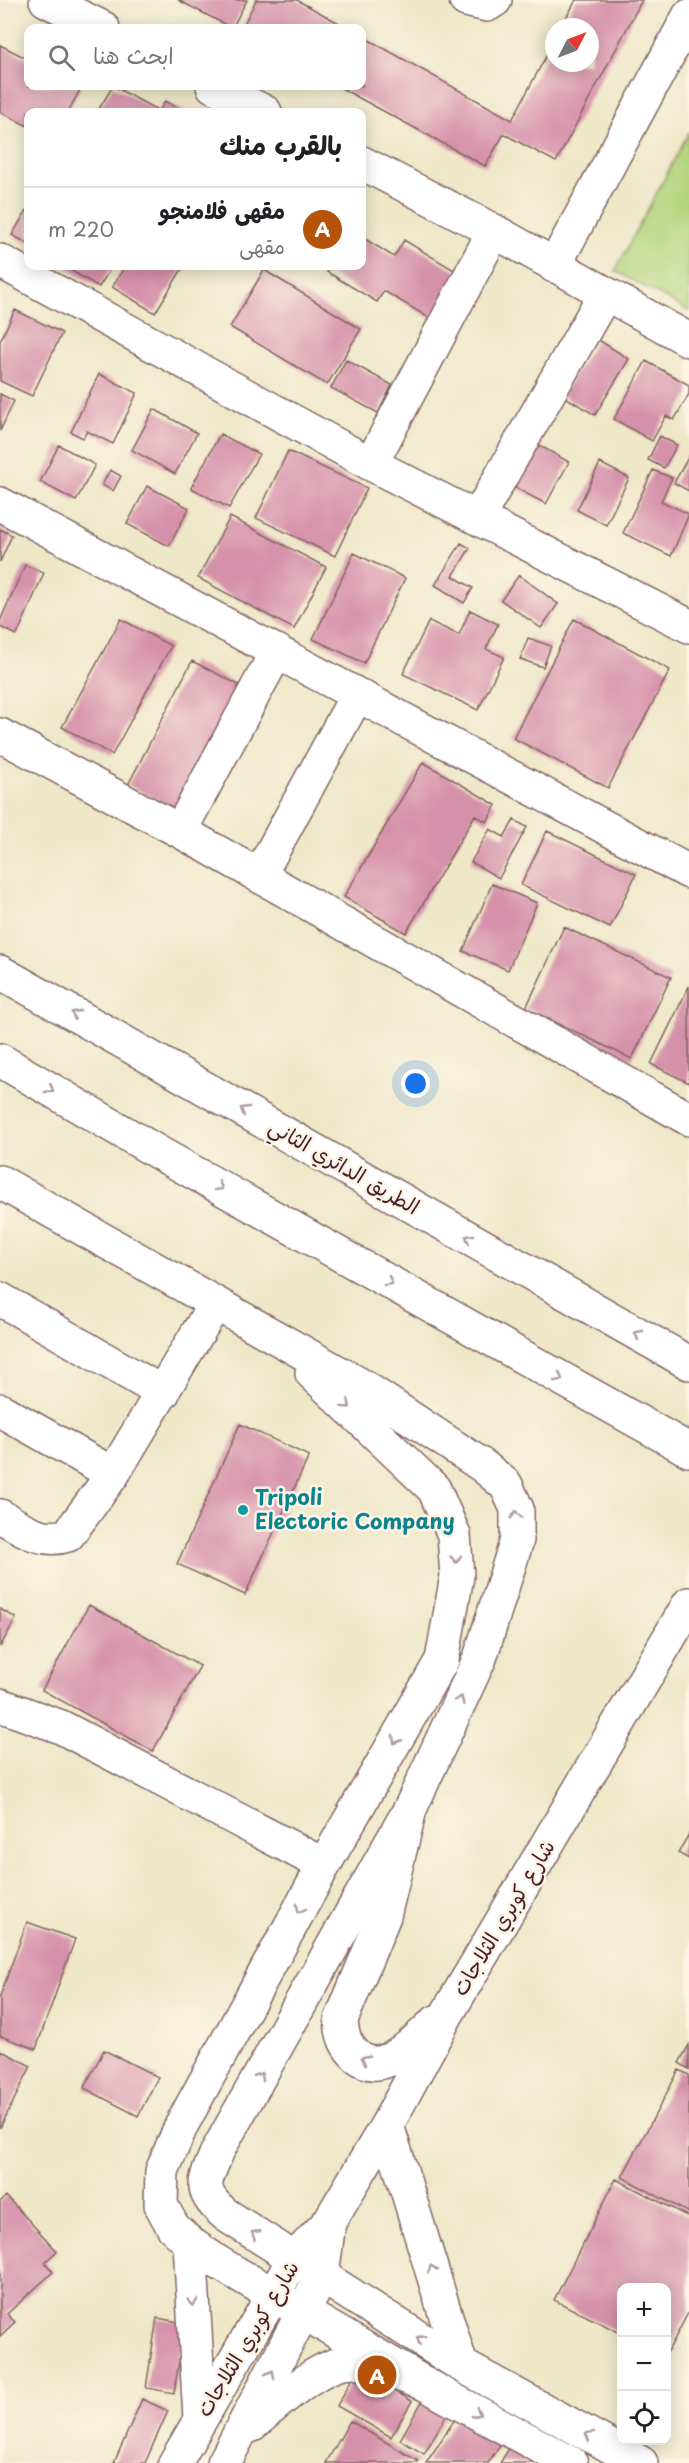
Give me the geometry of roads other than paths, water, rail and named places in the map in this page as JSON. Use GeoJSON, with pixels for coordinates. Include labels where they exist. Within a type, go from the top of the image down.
{"type":"FeatureCollection","features":[{"type":"Feature","properties":{"kind":"main road"},"geometry":{"type":"LineString","coordinates":[[46,0],[89,15]]}},
{"type":"Feature","properties":{"kind":"main road"},"geometry":{"type":"LineString","coordinates":[[466,0],[487,4],[495,0]]}},
{"type":"Feature","properties":{"kind":"main road"},"geometry":{"type":"LineString","coordinates":[[554,266],[689,16]]}},
{"type":"Feature","properties":{"kind":"main road"},"geometry":{"type":"LineString","coordinates":[[221,90],[257,108]]}},
{"type":"Feature","properties":{"kind":"main road"},"geometry":{"type":"LineString","coordinates":[[366,165],[494,231],[689,340]]}},
{"type":"Feature","properties":{"kind":"main road"},"geometry":{"type":"LineString","coordinates":[[371,464],[494,231]]}},
{"type":"Feature","properties":{"kind":"main road"},"geometry":{"type":"LineString","coordinates":[[0,261],[371,464],[689,626]]}},
{"type":"Feature","properties":{"kind":"main road"},"geometry":{"type":"LineString","coordinates":[[478,517],[605,294]]}},
{"type":"Feature","properties":{"kind":"main road"},"geometry":{"type":"LineString","coordinates":[[0,504],[689,872]]}},
{"type":"Feature","properties":{"kind":"main road"},"geometry":{"type":"LineString","coordinates":[[180,831],[277,651]]}},
{"type":"Feature","properties":{"kind":"main road"},"geometry":{"type":"LineString","coordinates":[[259,876],[357,695]]}},
{"type":"Feature","properties":{"kind":"main road"},"geometry":{"type":"LineString","coordinates":[[0,735],[180,831],[689,1119]]}},
{"type":"Feature","properties":{"kind":"main road","name":"الطريق الدائري الثاني"},"geometry":{"type":"LineString","coordinates":[[0,972],[689,1363]]}},
{"type":"Feature","properties":{"kind":"main road"},"geometry":{"type":"LineString","coordinates":[[0,1060],[159,1153],[689,1450]]}},
{"type":"Feature","properties":{"kind":"main road"},"geometry":{"type":"LineString","coordinates":[[0,1182],[364,1388],[483,1466],[506,1485],[517,1509],[517,1540],[480,1658],[410,1809],[218,2150],[205,2182],[206,2190],[212,2202],[226,2215],[461,2365],[641,2463]]}},
{"type":"Feature","properties":{"kind":"main road"},"geometry":{"type":"LineString","coordinates":[[0,1299],[162,1393]]}},
{"type":"Feature","properties":{"kind":"main road"},"geometry":{"type":"LineString","coordinates":[[0,1516],[40,1538],[56,1539],[68,1535],[113,1474],[215,1304]]}},
{"type":"Feature","properties":{"kind":"main road"},"geometry":{"type":"LineString","coordinates":[[273,1337],[352,1409],[434,1489],[454,1535],[457,1576],[442,1660],[324,1865],[182,2124],[162,2171],[161,2205],[173,2227],[190,2243],[272,2295],[426,2384],[570,2463]]}},
{"type":"Feature","properties":{"kind":"main road"},"geometry":{"type":"LineString","coordinates":[[0,1410],[113,1474]]}},
{"type":"Feature","properties":{"kind":"main road","name":"شارع كوبري الثلاجات"},"geometry":{"type":"LineString","coordinates":[[176,2463],[294,2259],[329,2222],[387,2125],[447,2014],[686,1610]]}},
{"type":"Feature","properties":{"kind":"main road"},"geometry":{"type":"LineString","coordinates":[[0,1705],[61,1727],[324,1865]]}},
{"type":"Feature","properties":{"kind":"main road"},"geometry":{"type":"LineString","coordinates":[[410,1809],[384,1916],[341,2020],[342,2035],[350,2050],[362,2060],[376,2064],[388,2061],[447,2014]]}},
{"type":"Feature","properties":{"kind":"main road"},"geometry":{"type":"LineString","coordinates":[[387,2125],[461,2365]]}},
{"type":"Feature","properties":{"kind":"main road","name":"شارع كوبري الثلاجات"},"geometry":{"type":"LineString","coordinates":[[231,2449],[322,2276],[329,2222]]}},
{"type":"Feature","properties":{"kind":"main road"},"geometry":{"type":"LineString","coordinates":[[190,2243],[200,2419]]}},
{"type":"Feature","properties":{"kind":"main road"},"geometry":{"type":"LineString","coordinates":[[231,2449],[322,2371],[339,2364],[352,2362],[426,2384]]}},
{"type":"Feature","properties":{"kind":"place","name":"Tripoli Electoric Company"},"geometry":{"type":"Point","coordinates":[243,1510]}},
{"type":"Feature","properties":{"kind":"place","name":"مقهى فلامنجو"},"geometry":{"type":"Point","coordinates":[377,2375]}}]}
